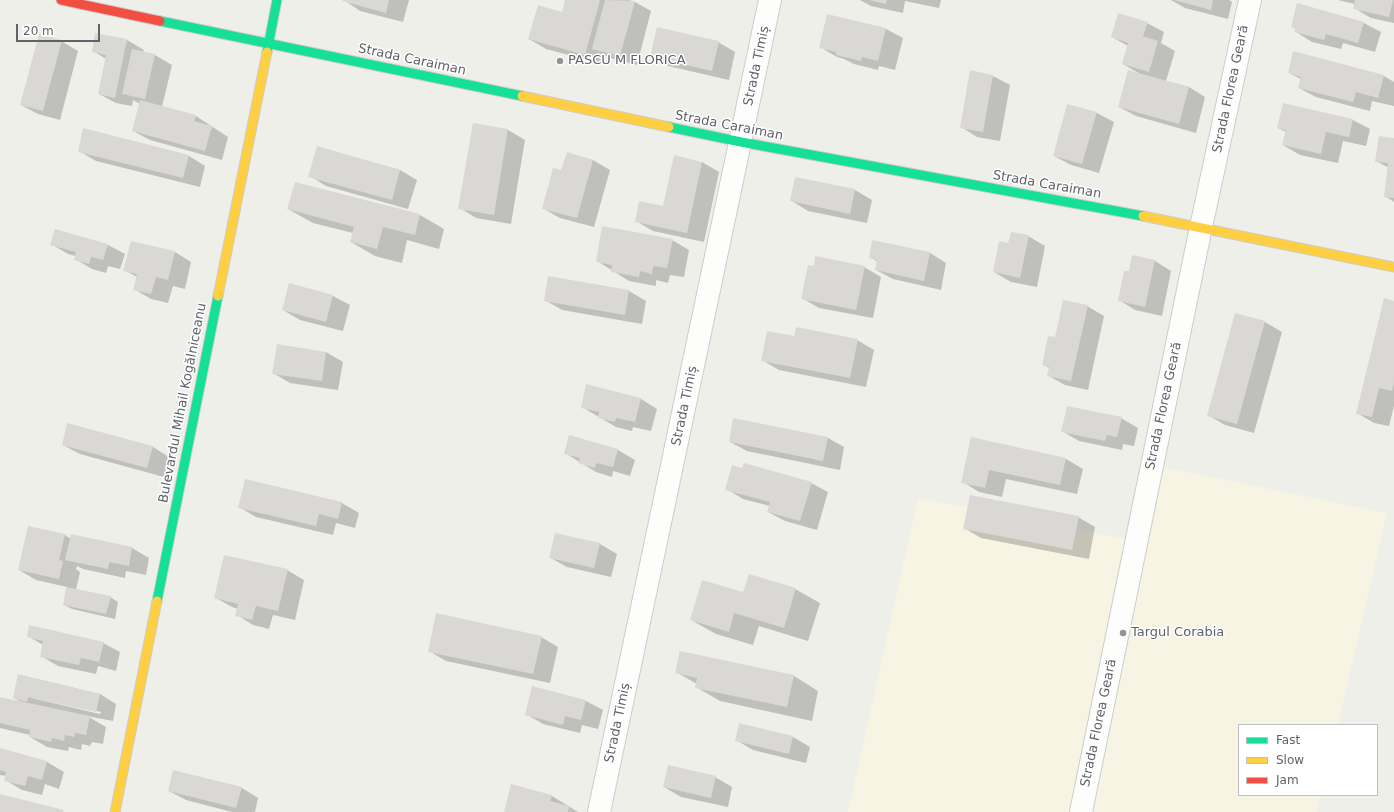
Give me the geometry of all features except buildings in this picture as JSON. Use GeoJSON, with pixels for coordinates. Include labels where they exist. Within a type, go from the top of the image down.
{"type":"FeatureCollection","features":[{"type":"Feature","properties":{"kind":"street","name":"Strada Caraiman"},"geometry":{"type":"LineString","coordinates":[[61,0],[741,142],[1201,227],[1394,267]]}},
{"type":"Feature","properties":{"kind":"street","name":"Bulevardul Mihail Kogălniceanu"},"geometry":{"type":"LineString","coordinates":[[115,812],[277,0]]}},
{"type":"Feature","properties":{"kind":"street","name":"Strada Timiș"},"geometry":{"type":"LineString","coordinates":[[599,812],[770,0]]}},
{"type":"Feature","properties":{"kind":"street","name":"Strada Florea Geară"},"geometry":{"type":"LineString","coordinates":[[1081,812],[1201,227],[1250,0]]}},
{"type":"Feature","properties":{"kind":"shaded area","name":"Targul Corabia"},"geometry":{"type":"Polygon","coordinates":[[[1152,465],[1387,513],[1338,724],[1238,724],[1238,796],[1321,796],[1317,812],[848,812],[918,498],[1136,541],[1152,465]]]}},
{"type":"Feature","properties":{"kind":"traffic: fast"},"geometry":{"type":"LineString","coordinates":[[267,52],[277,0]]}},
{"type":"Feature","properties":{"kind":"traffic: fast"},"geometry":{"type":"LineString","coordinates":[[160,21],[522,96]]}},
{"type":"Feature","properties":{"kind":"traffic: fast"},"geometry":{"type":"LineString","coordinates":[[669,127],[741,142],[1143,216]]}},
{"type":"Feature","properties":{"kind":"traffic: fast"},"geometry":{"type":"LineString","coordinates":[[157,601],[218,296]]}},
{"type":"Feature","properties":{"kind":"traffic: slow"},"geometry":{"type":"LineString","coordinates":[[218,296],[267,52]]}},
{"type":"Feature","properties":{"kind":"traffic: slow"},"geometry":{"type":"LineString","coordinates":[[522,96],[669,127]]}},
{"type":"Feature","properties":{"kind":"traffic: slow"},"geometry":{"type":"LineString","coordinates":[[1143,216],[1394,267]]}},
{"type":"Feature","properties":{"kind":"traffic: slow"},"geometry":{"type":"LineString","coordinates":[[115,812],[157,601]]}},
{"type":"Feature","properties":{"kind":"traffic: jam"},"geometry":{"type":"LineString","coordinates":[[61,0],[160,21]]}},
{"type":"Feature","properties":{"kind":"place","name":"PASCU M FLORICA"},"geometry":{"type":"Point","coordinates":[560,61]}},
{"type":"Feature","properties":{"kind":"place","name":"Targul Corabia"},"geometry":{"type":"Point","coordinates":[1123,633]}}]}
